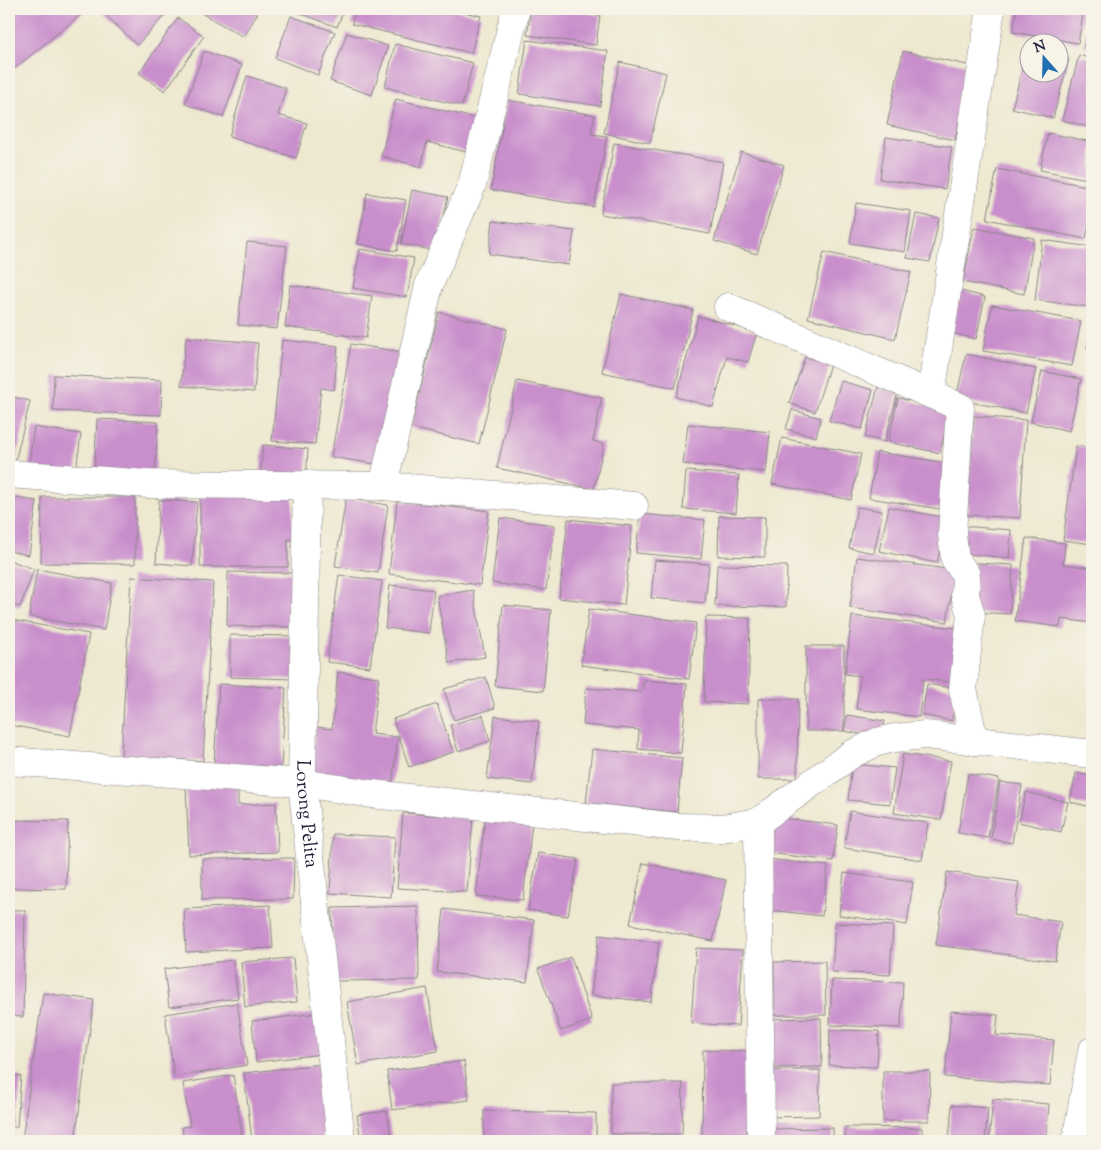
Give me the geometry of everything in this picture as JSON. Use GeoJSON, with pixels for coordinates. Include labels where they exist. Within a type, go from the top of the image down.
{"type":"FeatureCollection","features":[{"type":"Feature","properties":{"kind":"street"},"geometry":{"type":"LineString","coordinates":[[383,486],[429,285],[472,185],[516,9]]}},
{"type":"Feature","properties":{"kind":"street"},"geometry":{"type":"LineString","coordinates":[[931,394],[991,9]]}},
{"type":"Feature","properties":{"kind":"street"},"geometry":{"type":"LineString","coordinates":[[728,307],[960,407],[952,534],[956,559],[966,575],[966,595],[971,615],[963,689],[974,741]]}},
{"type":"Feature","properties":{"kind":"street"},"geometry":{"type":"LineString","coordinates":[[9,474],[149,484],[383,486],[634,506]]}},
{"type":"Feature","properties":{"kind":"street","name":"Lorong Pelita"},"geometry":{"type":"LineString","coordinates":[[307,484],[302,783],[341,1141]]}},
{"type":"Feature","properties":{"kind":"street"},"geometry":{"type":"LineString","coordinates":[[9,761],[302,783],[372,794],[678,827],[722,828],[758,822],[852,754],[877,742],[925,735],[1092,754]]}},
{"type":"Feature","properties":{"kind":"street"},"geometry":{"type":"LineString","coordinates":[[758,822],[761,1141]]}},
{"type":"Feature","properties":{"kind":"street"},"geometry":{"type":"LineString","coordinates":[[1076,1141],[1092,1051]]}},
{"type":"Feature","properties":{"kind":"building"},"geometry":{"type":"Polygon","coordinates":[[[9,9],[84,9],[85,11],[14,69],[9,63],[9,9]]]}},
{"type":"Feature","properties":{"kind":"building"},"geometry":{"type":"Polygon","coordinates":[[[99,9],[171,9],[137,45],[99,9]]]}},
{"type":"Feature","properties":{"kind":"building"},"geometry":{"type":"Polygon","coordinates":[[[194,9],[260,9],[244,37],[194,9]]]}},
{"type":"Feature","properties":{"kind":"building"},"geometry":{"type":"Polygon","coordinates":[[[289,9],[344,9],[337,27],[289,9]]]}},
{"type":"Feature","properties":{"kind":"building"},"geometry":{"type":"Polygon","coordinates":[[[355,9],[450,9],[481,16],[471,53],[352,24],[355,9]]]}},
{"type":"Feature","properties":{"kind":"building"},"geometry":{"type":"Polygon","coordinates":[[[531,9],[559,9],[600,15],[596,45],[527,35],[531,9]]]}},
{"type":"Feature","properties":{"kind":"building"},"geometry":{"type":"Polygon","coordinates":[[[1017,9],[1084,9],[1078,43],[1068,41],[1068,32],[1013,32],[1017,9]]]}},
{"type":"Feature","properties":{"kind":"building"},"geometry":{"type":"Polygon","coordinates":[[[1092,9],[1092,48],[1084,46],[1092,9]]]}},
{"type":"Feature","properties":{"kind":"building"},"geometry":{"type":"Polygon","coordinates":[[[291,16],[335,32],[318,75],[275,58],[291,16]]]}},
{"type":"Feature","properties":{"kind":"building"},"geometry":{"type":"Polygon","coordinates":[[[178,18],[204,36],[165,91],[139,73],[178,18]]]}},
{"type":"Feature","properties":{"kind":"building"},"geometry":{"type":"Polygon","coordinates":[[[347,33],[388,46],[372,95],[330,81],[347,33]]]}},
{"type":"Feature","properties":{"kind":"building"},"geometry":{"type":"Polygon","coordinates":[[[527,40],[608,51],[600,106],[519,94],[527,40]]]}},
{"type":"Feature","properties":{"kind":"building"},"geometry":{"type":"Polygon","coordinates":[[[395,44],[473,63],[462,106],[385,87],[395,44]]]}},
{"type":"Feature","properties":{"kind":"building"},"geometry":{"type":"Polygon","coordinates":[[[204,51],[242,65],[223,117],[185,104],[204,51]]]}},
{"type":"Feature","properties":{"kind":"building"},"geometry":{"type":"Polygon","coordinates":[[[903,51],[972,66],[955,140],[887,125],[903,51]]]}},
{"type":"Feature","properties":{"kind":"building"},"geometry":{"type":"Polygon","coordinates":[[[1079,55],[1092,59],[1092,128],[1062,120],[1079,55]]]}},
{"type":"Feature","properties":{"kind":"building"},"geometry":{"type":"Polygon","coordinates":[[[620,62],[666,73],[650,143],[604,133],[620,62]]]}},
{"type":"Feature","properties":{"kind":"building"},"geometry":{"type":"Polygon","coordinates":[[[247,76],[286,88],[278,115],[307,123],[296,158],[229,137],[247,76]]]}},
{"type":"Feature","properties":{"kind":"building"},"geometry":{"type":"Polygon","coordinates":[[[1019,82],[1063,82],[1053,118],[1012,108],[1019,82]]]}},
{"type":"Feature","properties":{"kind":"building"},"geometry":{"type":"Polygon","coordinates":[[[396,99],[482,120],[474,154],[427,142],[421,167],[381,156],[396,99]]]}},
{"type":"Feature","properties":{"kind":"building"},"geometry":{"type":"Polygon","coordinates":[[[507,100],[595,115],[591,134],[607,136],[594,207],[491,190],[507,100]]]}},
{"type":"Feature","properties":{"kind":"building"},"geometry":{"type":"Polygon","coordinates":[[[1048,133],[1092,142],[1092,180],[1040,170],[1048,133]]]}},
{"type":"Feature","properties":{"kind":"building"},"geometry":{"type":"Polygon","coordinates":[[[886,137],[952,147],[945,189],[880,179],[886,137]]]}},
{"type":"Feature","properties":{"kind":"building"},"geometry":{"type":"Polygon","coordinates":[[[614,143],[723,162],[710,234],[601,214],[614,143]]]}},
{"type":"Feature","properties":{"kind":"building"},"geometry":{"type":"Polygon","coordinates":[[[741,152],[784,165],[757,254],[714,241],[741,152]]]}},
{"type":"Feature","properties":{"kind":"building"},"geometry":{"type":"Polygon","coordinates":[[[997,169],[1092,187],[1092,210],[1086,239],[987,219],[997,169]]]}},
{"type":"Feature","properties":{"kind":"building"},"geometry":{"type":"Polygon","coordinates":[[[412,190],[448,197],[436,251],[401,244],[412,190]]]}},
{"type":"Feature","properties":{"kind":"building"},"geometry":{"type":"Polygon","coordinates":[[[367,193],[406,200],[397,251],[358,244],[367,193]]]}},
{"type":"Feature","properties":{"kind":"building"},"geometry":{"type":"Polygon","coordinates":[[[856,203],[911,211],[905,252],[850,243],[856,203]]]}},
{"type":"Feature","properties":{"kind":"building"},"geometry":{"type":"Polygon","coordinates":[[[916,214],[939,218],[930,262],[907,258],[916,214]]]}},
{"type":"Feature","properties":{"kind":"building"},"geometry":{"type":"Polygon","coordinates":[[[493,221],[574,231],[569,265],[489,254],[493,221]]]}},
{"type":"Feature","properties":{"kind":"building"},"geometry":{"type":"Polygon","coordinates":[[[974,227],[1034,238],[1024,294],[963,282],[974,227]]]}},
{"type":"Feature","properties":{"kind":"building"},"geometry":{"type":"Polygon","coordinates":[[[1042,240],[1092,247],[1092,286],[1089,307],[1035,300],[1042,240]]]}},
{"type":"Feature","properties":{"kind":"building"},"geometry":{"type":"Polygon","coordinates":[[[247,242],[287,246],[277,329],[238,325],[247,242]]]}},
{"type":"Feature","properties":{"kind":"building"},"geometry":{"type":"Polygon","coordinates":[[[360,249],[414,258],[407,297],[353,288],[360,249]]]}},
{"type":"Feature","properties":{"kind":"building"},"geometry":{"type":"Polygon","coordinates":[[[824,252],[911,272],[895,339],[808,318],[824,252]]]}},
{"type":"Feature","properties":{"kind":"building"},"geometry":{"type":"Polygon","coordinates":[[[290,285],[372,296],[366,338],[285,327],[290,285]]]}},
{"type":"Feature","properties":{"kind":"building"},"geometry":{"type":"Polygon","coordinates":[[[961,291],[985,297],[976,339],[951,333],[961,291]]]}},
{"type":"Feature","properties":{"kind":"building"},"geometry":{"type":"Polygon","coordinates":[[[621,294],[693,310],[675,388],[602,372],[621,294]]]}},
{"type":"Feature","properties":{"kind":"building"},"geometry":{"type":"Polygon","coordinates":[[[992,305],[1081,321],[1072,366],[983,351],[992,305]]]}},
{"type":"Feature","properties":{"kind":"building"},"geometry":{"type":"Polygon","coordinates":[[[439,312],[507,329],[479,444],[411,428],[439,312]]]}},
{"type":"Feature","properties":{"kind":"building"},"geometry":{"type":"Polygon","coordinates":[[[698,316],[757,332],[748,362],[727,357],[713,407],[676,397],[698,316]]]}},
{"type":"Feature","properties":{"kind":"building"},"geometry":{"type":"Polygon","coordinates":[[[1092,322],[1092,349],[1087,348],[1092,322]]]}},
{"type":"Feature","properties":{"kind":"building"},"geometry":{"type":"Polygon","coordinates":[[[186,337],[258,343],[254,392],[181,386],[186,337]]]}},
{"type":"Feature","properties":{"kind":"building"},"geometry":{"type":"Polygon","coordinates":[[[282,340],[338,346],[334,390],[321,388],[315,444],[272,441],[282,340]]]}},
{"type":"Feature","properties":{"kind":"building"},"geometry":{"type":"Polygon","coordinates":[[[351,344],[402,352],[382,465],[331,457],[351,344]]]}},
{"type":"Feature","properties":{"kind":"building"},"geometry":{"type":"Polygon","coordinates":[[[966,354],[1036,369],[1026,413],[956,399],[966,354]]]}},
{"type":"Feature","properties":{"kind":"building"},"geometry":{"type":"Polygon","coordinates":[[[805,357],[830,364],[815,412],[789,403],[805,357]]]}},
{"type":"Feature","properties":{"kind":"building"},"geometry":{"type":"Polygon","coordinates":[[[1042,371],[1081,379],[1069,431],[1031,422],[1042,371]]]}},
{"type":"Feature","properties":{"kind":"building"},"geometry":{"type":"Polygon","coordinates":[[[54,375],[162,380],[161,415],[53,411],[54,375]]]}},
{"type":"Feature","properties":{"kind":"building"},"geometry":{"type":"Polygon","coordinates":[[[517,381],[602,398],[593,441],[604,444],[594,489],[497,468],[517,381]]]}},
{"type":"Feature","properties":{"kind":"building"},"geometry":{"type":"Polygon","coordinates":[[[841,381],[873,390],[862,429],[829,421],[841,381]]]}},
{"type":"Feature","properties":{"kind":"building"},"geometry":{"type":"Polygon","coordinates":[[[878,387],[898,392],[885,442],[865,437],[878,387]]]}},
{"type":"Feature","properties":{"kind":"building"},"geometry":{"type":"Polygon","coordinates":[[[9,396],[30,401],[13,470],[9,469],[9,396]]]}},
{"type":"Feature","properties":{"kind":"building"},"geometry":{"type":"Polygon","coordinates":[[[898,398],[950,410],[940,453],[888,442],[898,398]]]}},
{"type":"Feature","properties":{"kind":"building"},"geometry":{"type":"Polygon","coordinates":[[[792,410],[821,418],[816,437],[786,429],[792,410]]]}},
{"type":"Feature","properties":{"kind":"building"},"geometry":{"type":"Polygon","coordinates":[[[974,416],[1026,420],[1020,518],[967,515],[974,416]]]}},
{"type":"Feature","properties":{"kind":"building"},"geometry":{"type":"Polygon","coordinates":[[[97,419],[158,422],[155,475],[94,471],[97,419]]]}},
{"type":"Feature","properties":{"kind":"building"},"geometry":{"type":"Polygon","coordinates":[[[688,424],[770,432],[766,472],[683,464],[688,424]]]}},
{"type":"Feature","properties":{"kind":"building"},"geometry":{"type":"Polygon","coordinates":[[[34,427],[81,434],[75,478],[28,471],[34,427]]]}},
{"type":"Feature","properties":{"kind":"building"},"geometry":{"type":"Polygon","coordinates":[[[782,438],[861,454],[851,500],[772,484],[782,438]]]}},
{"type":"Feature","properties":{"kind":"building"},"geometry":{"type":"Polygon","coordinates":[[[263,445],[308,449],[306,481],[260,477],[263,445]]]}},
{"type":"Feature","properties":{"kind":"building"},"geometry":{"type":"Polygon","coordinates":[[[1076,446],[1092,448],[1092,544],[1063,540],[1076,446]]]}},
{"type":"Feature","properties":{"kind":"building"},"geometry":{"type":"Polygon","coordinates":[[[877,452],[947,463],[940,509],[869,498],[877,452]]]}},
{"type":"Feature","properties":{"kind":"building"},"geometry":{"type":"Polygon","coordinates":[[[686,471],[739,475],[736,513],[683,509],[686,471]]]}},
{"type":"Feature","properties":{"kind":"building"},"geometry":{"type":"Polygon","coordinates":[[[200,495],[293,496],[293,539],[288,539],[288,567],[200,567],[200,495]]]}},
{"type":"Feature","properties":{"kind":"building"},"geometry":{"type":"Polygon","coordinates":[[[9,497],[37,501],[29,555],[9,551],[9,497]]]}},
{"type":"Feature","properties":{"kind":"building"},"geometry":{"type":"Polygon","coordinates":[[[42,497],[135,497],[135,564],[41,563],[42,497]]]}},
{"type":"Feature","properties":{"kind":"building"},"geometry":{"type":"Polygon","coordinates":[[[346,498],[388,505],[378,573],[335,566],[346,498]]]}},
{"type":"Feature","properties":{"kind":"building"},"geometry":{"type":"Polygon","coordinates":[[[159,500],[197,502],[192,566],[156,563],[159,500]]]}},
{"type":"Feature","properties":{"kind":"building"},"geometry":{"type":"Polygon","coordinates":[[[397,501],[489,511],[480,585],[389,574],[397,501]]]}},
{"type":"Feature","properties":{"kind":"building"},"geometry":{"type":"Polygon","coordinates":[[[857,507],[882,511],[874,553],[849,548],[857,507]]]}},
{"type":"Feature","properties":{"kind":"building"},"geometry":{"type":"Polygon","coordinates":[[[889,507],[947,518],[937,563],[879,551],[889,507]]]}},
{"type":"Feature","properties":{"kind":"building"},"geometry":{"type":"Polygon","coordinates":[[[640,514],[705,520],[701,559],[636,553],[640,514]]]}},
{"type":"Feature","properties":{"kind":"building"},"geometry":{"type":"Polygon","coordinates":[[[719,516],[765,517],[765,557],[718,556],[719,516]]]}},
{"type":"Feature","properties":{"kind":"building"},"geometry":{"type":"Polygon","coordinates":[[[500,518],[555,525],[546,590],[492,583],[500,518]]]}},
{"type":"Feature","properties":{"kind":"building"},"geometry":{"type":"Polygon","coordinates":[[[568,519],[632,526],[624,605],[559,598],[568,519]]]}},
{"type":"Feature","properties":{"kind":"building"},"geometry":{"type":"Polygon","coordinates":[[[961,526],[1011,530],[1009,558],[959,553],[961,526]]]}},
{"type":"Feature","properties":{"kind":"building"},"geometry":{"type":"Polygon","coordinates":[[[1026,538],[1065,543],[1063,564],[1092,568],[1092,623],[1061,619],[1060,627],[1015,621],[1026,538]]]}},
{"type":"Feature","properties":{"kind":"building"},"geometry":{"type":"Polygon","coordinates":[[[857,557],[955,570],[947,622],[850,608],[857,557]]]}},
{"type":"Feature","properties":{"kind":"building"},"geometry":{"type":"Polygon","coordinates":[[[9,560],[34,569],[20,607],[9,604],[9,560]]]}},
{"type":"Feature","properties":{"kind":"building"},"geometry":{"type":"Polygon","coordinates":[[[655,560],[709,564],[705,603],[651,598],[655,560]]]}},
{"type":"Feature","properties":{"kind":"building"},"geometry":{"type":"Polygon","coordinates":[[[975,563],[1013,565],[1010,614],[972,612],[975,563]]]}},
{"type":"Feature","properties":{"kind":"building"},"geometry":{"type":"Polygon","coordinates":[[[717,565],[787,566],[786,607],[715,606],[717,565]]]}},
{"type":"Feature","properties":{"kind":"building"},"geometry":{"type":"Polygon","coordinates":[[[37,569],[112,583],[104,630],[29,616],[37,569]]]}},
{"type":"Feature","properties":{"kind":"building"},"geometry":{"type":"Polygon","coordinates":[[[228,572],[294,573],[293,627],[227,626],[228,572]]]}},
{"type":"Feature","properties":{"kind":"building"},"geometry":{"type":"Polygon","coordinates":[[[339,575],[382,581],[370,667],[327,662],[339,575]]]}},
{"type":"Feature","properties":{"kind":"building"},"geometry":{"type":"Polygon","coordinates":[[[131,577],[213,582],[203,761],[121,756],[131,577]]]}},
{"type":"Feature","properties":{"kind":"building"},"geometry":{"type":"Polygon","coordinates":[[[390,585],[434,590],[429,633],[385,628],[390,585]]]}},
{"type":"Feature","properties":{"kind":"building"},"geometry":{"type":"Polygon","coordinates":[[[473,590],[485,657],[449,663],[437,596],[473,590]]]}},
{"type":"Feature","properties":{"kind":"building"},"geometry":{"type":"Polygon","coordinates":[[[503,605],[551,610],[543,691],[495,686],[503,605]]]}},
{"type":"Feature","properties":{"kind":"building"},"geometry":{"type":"Polygon","coordinates":[[[589,609],[696,623],[689,679],[581,665],[589,609]]]}},
{"type":"Feature","properties":{"kind":"building"},"geometry":{"type":"Polygon","coordinates":[[[852,616],[964,629],[957,683],[923,679],[919,717],[856,709],[860,676],[845,674],[852,616]]]}},
{"type":"Feature","properties":{"kind":"building"},"geometry":{"type":"Polygon","coordinates":[[[706,617],[750,618],[748,704],[704,702],[706,617]]]}},
{"type":"Feature","properties":{"kind":"building"},"geometry":{"type":"Polygon","coordinates":[[[12,620],[89,634],[70,736],[9,725],[9,638],[12,620]]]}},
{"type":"Feature","properties":{"kind":"building"},"geometry":{"type":"Polygon","coordinates":[[[230,635],[295,636],[294,679],[230,677],[230,635]]]}},
{"type":"Feature","properties":{"kind":"building"},"geometry":{"type":"Polygon","coordinates":[[[806,646],[844,646],[844,731],[806,731],[806,646]]]}},
{"type":"Feature","properties":{"kind":"building"},"geometry":{"type":"Polygon","coordinates":[[[338,672],[379,677],[372,734],[398,737],[392,786],[309,776],[316,727],[332,729],[338,672]]]}},
{"type":"Feature","properties":{"kind":"building"},"geometry":{"type":"Polygon","coordinates":[[[486,677],[495,708],[454,720],[444,689],[486,677]]]}},
{"type":"Feature","properties":{"kind":"building"},"geometry":{"type":"Polygon","coordinates":[[[644,680],[687,684],[681,753],[638,749],[639,730],[583,725],[586,688],[642,692],[644,680]]]}},
{"type":"Feature","properties":{"kind":"building"},"geometry":{"type":"Polygon","coordinates":[[[219,684],[286,688],[281,767],[214,764],[219,684]]]}},
{"type":"Feature","properties":{"kind":"building"},"geometry":{"type":"Polygon","coordinates":[[[927,684],[957,689],[952,721],[922,715],[927,684]]]}},
{"type":"Feature","properties":{"kind":"building"},"geometry":{"type":"Polygon","coordinates":[[[758,699],[798,699],[797,779],[758,779],[758,699]]]}},
{"type":"Feature","properties":{"kind":"building"},"geometry":{"type":"Polygon","coordinates":[[[437,704],[453,752],[409,767],[393,719],[437,704]]]}},
{"type":"Feature","properties":{"kind":"building"},"geometry":{"type":"Polygon","coordinates":[[[483,715],[490,741],[458,751],[450,725],[483,715]]]}},
{"type":"Feature","properties":{"kind":"building"},"geometry":{"type":"Polygon","coordinates":[[[847,715],[885,721],[881,738],[844,731],[847,715]]]}},
{"type":"Feature","properties":{"kind":"building"},"geometry":{"type":"Polygon","coordinates":[[[495,716],[539,721],[532,784],[487,779],[495,716]]]}},
{"type":"Feature","properties":{"kind":"building"},"geometry":{"type":"Polygon","coordinates":[[[592,749],[682,758],[677,812],[586,803],[592,749]]]}},
{"type":"Feature","properties":{"kind":"building"},"geometry":{"type":"Polygon","coordinates":[[[903,754],[951,761],[941,820],[894,813],[903,754]]]}},
{"type":"Feature","properties":{"kind":"building"},"geometry":{"type":"Polygon","coordinates":[[[852,764],[895,768],[890,804],[848,800],[852,764]]]}},
{"type":"Feature","properties":{"kind":"building"},"geometry":{"type":"Polygon","coordinates":[[[1076,773],[1092,776],[1092,807],[1070,802],[1076,773]]]}},
{"type":"Feature","properties":{"kind":"building"},"geometry":{"type":"Polygon","coordinates":[[[968,774],[999,779],[988,838],[958,833],[968,774]]]}},
{"type":"Feature","properties":{"kind":"building"},"geometry":{"type":"Polygon","coordinates":[[[1000,782],[1022,785],[1012,843],[991,839],[1000,782]]]}},
{"type":"Feature","properties":{"kind":"building"},"geometry":{"type":"Polygon","coordinates":[[[238,785],[238,805],[276,803],[278,852],[189,855],[186,787],[238,785]]]}},
{"type":"Feature","properties":{"kind":"building"},"geometry":{"type":"Polygon","coordinates":[[[1026,792],[1068,802],[1061,832],[1019,822],[1026,792]]]}},
{"type":"Feature","properties":{"kind":"building"},"geometry":{"type":"Polygon","coordinates":[[[850,811],[928,823],[922,860],[844,848],[850,811]]]}},
{"type":"Feature","properties":{"kind":"building"},"geometry":{"type":"Polygon","coordinates":[[[403,813],[473,818],[467,892],[397,888],[403,813]]]}},
{"type":"Feature","properties":{"kind":"building"},"geometry":{"type":"Polygon","coordinates":[[[773,817],[838,825],[833,861],[768,853],[773,817]]]}},
{"type":"Feature","properties":{"kind":"building"},"geometry":{"type":"Polygon","coordinates":[[[485,818],[532,823],[523,900],[476,896],[485,818]]]}},
{"type":"Feature","properties":{"kind":"building"},"geometry":{"type":"Polygon","coordinates":[[[9,820],[68,821],[66,889],[9,888],[9,820]]]}},
{"type":"Feature","properties":{"kind":"building"},"geometry":{"type":"Polygon","coordinates":[[[333,834],[395,837],[391,897],[330,893],[333,834]]]}},
{"type":"Feature","properties":{"kind":"building"},"geometry":{"type":"Polygon","coordinates":[[[538,853],[578,859],[568,916],[528,910],[538,853]]]}},
{"type":"Feature","properties":{"kind":"building"},"geometry":{"type":"Polygon","coordinates":[[[294,858],[293,899],[202,900],[202,859],[294,858]]]}},
{"type":"Feature","properties":{"kind":"building"},"geometry":{"type":"Polygon","coordinates":[[[767,859],[828,866],[822,916],[762,909],[767,859]]]}},
{"type":"Feature","properties":{"kind":"building"},"geometry":{"type":"Polygon","coordinates":[[[643,863],[726,880],[713,941],[630,924],[643,863]]]}},
{"type":"Feature","properties":{"kind":"building"},"geometry":{"type":"Polygon","coordinates":[[[947,872],[1019,882],[1014,915],[1061,922],[1055,961],[936,945],[947,872]]]}},
{"type":"Feature","properties":{"kind":"building"},"geometry":{"type":"Polygon","coordinates":[[[844,873],[913,882],[907,925],[839,915],[844,873]]]}},
{"type":"Feature","properties":{"kind":"building"},"geometry":{"type":"Polygon","coordinates":[[[270,905],[273,948],[186,952],[184,909],[270,905]]]}},
{"type":"Feature","properties":{"kind":"building"},"geometry":{"type":"Polygon","coordinates":[[[418,906],[419,980],[333,981],[332,908],[418,906]]]}},
{"type":"Feature","properties":{"kind":"building"},"geometry":{"type":"Polygon","coordinates":[[[444,909],[534,920],[527,982],[437,972],[444,909]]]}},
{"type":"Feature","properties":{"kind":"building"},"geometry":{"type":"Polygon","coordinates":[[[9,910],[25,910],[23,1017],[9,1016],[9,910]]]}},
{"type":"Feature","properties":{"kind":"building"},"geometry":{"type":"Polygon","coordinates":[[[835,923],[893,926],[890,975],[832,972],[835,923]]]}},
{"type":"Feature","properties":{"kind":"building"},"geometry":{"type":"Polygon","coordinates":[[[599,935],[659,943],[651,1002],[591,995],[599,935]]]}},
{"type":"Feature","properties":{"kind":"building"},"geometry":{"type":"Polygon","coordinates":[[[696,948],[743,950],[738,1026],[691,1023],[696,948]]]}},
{"type":"Feature","properties":{"kind":"building"},"geometry":{"type":"Polygon","coordinates":[[[571,957],[592,1020],[561,1031],[538,969],[571,957]]]}},
{"type":"Feature","properties":{"kind":"building"},"geometry":{"type":"Polygon","coordinates":[[[293,958],[297,1002],[245,1007],[241,962],[293,958]]]}},
{"type":"Feature","properties":{"kind":"building"},"geometry":{"type":"Polygon","coordinates":[[[233,960],[238,998],[169,1007],[164,969],[233,960]]]}},
{"type":"Feature","properties":{"kind":"building"},"geometry":{"type":"Polygon","coordinates":[[[825,961],[826,1015],[774,1015],[774,962],[825,961]]]}},
{"type":"Feature","properties":{"kind":"building"},"geometry":{"type":"Polygon","coordinates":[[[832,980],[903,982],[901,1028],[830,1025],[832,980]]]}},
{"type":"Feature","properties":{"kind":"building"},"geometry":{"type":"Polygon","coordinates":[[[427,988],[438,1051],[358,1065],[347,1002],[427,988]]]}},
{"type":"Feature","properties":{"kind":"building"},"geometry":{"type":"Polygon","coordinates":[[[43,993],[94,1000],[75,1141],[11,1141],[11,1138],[22,1140],[43,993]]]}},
{"type":"Feature","properties":{"kind":"building"},"geometry":{"type":"Polygon","coordinates":[[[237,1003],[247,1065],[174,1077],[165,1014],[237,1003]]]}},
{"type":"Feature","properties":{"kind":"building"},"geometry":{"type":"Polygon","coordinates":[[[951,1011],[998,1015],[996,1035],[1054,1040],[1050,1085],[945,1077],[951,1011]]]}},
{"type":"Feature","properties":{"kind":"building"},"geometry":{"type":"Polygon","coordinates":[[[318,1013],[322,1054],[256,1062],[252,1021],[318,1013]]]}},
{"type":"Feature","properties":{"kind":"building"},"geometry":{"type":"Polygon","coordinates":[[[821,1018],[822,1067],[771,1068],[771,1019],[821,1018]]]}},
{"type":"Feature","properties":{"kind":"building"},"geometry":{"type":"Polygon","coordinates":[[[830,1030],[879,1031],[877,1067],[829,1065],[830,1030]]]}},
{"type":"Feature","properties":{"kind":"building"},"geometry":{"type":"Polygon","coordinates":[[[703,1050],[753,1051],[751,1141],[702,1140],[703,1050]]]}},
{"type":"Feature","properties":{"kind":"building"},"geometry":{"type":"Polygon","coordinates":[[[464,1061],[469,1100],[392,1110],[387,1071],[464,1061]]]}},
{"type":"Feature","properties":{"kind":"building"},"geometry":{"type":"Polygon","coordinates":[[[322,1064],[331,1141],[252,1141],[244,1073],[322,1064]]]}},
{"type":"Feature","properties":{"kind":"building"},"geometry":{"type":"Polygon","coordinates":[[[768,1070],[820,1070],[819,1116],[768,1117],[768,1070]]]}},
{"type":"Feature","properties":{"kind":"building"},"geometry":{"type":"Polygon","coordinates":[[[883,1071],[930,1071],[929,1121],[883,1121],[883,1071]]]}},
{"type":"Feature","properties":{"kind":"building"},"geometry":{"type":"Polygon","coordinates":[[[9,1075],[21,1076],[17,1127],[9,1127],[9,1075]]]}},
{"type":"Feature","properties":{"kind":"building"},"geometry":{"type":"Polygon","coordinates":[[[233,1075],[243,1141],[184,1141],[182,1127],[190,1126],[183,1083],[233,1075]]]}},
{"type":"Feature","properties":{"kind":"building"},"geometry":{"type":"Polygon","coordinates":[[[611,1083],[683,1083],[682,1134],[611,1134],[611,1083]]]}},
{"type":"Feature","properties":{"kind":"building"},"geometry":{"type":"Polygon","coordinates":[[[993,1099],[1049,1104],[1046,1141],[989,1141],[993,1099]]]}},
{"type":"Feature","properties":{"kind":"building"},"geometry":{"type":"Polygon","coordinates":[[[952,1105],[988,1108],[985,1141],[949,1141],[952,1105]]]}},
{"type":"Feature","properties":{"kind":"building"},"geometry":{"type":"Polygon","coordinates":[[[387,1111],[392,1141],[361,1141],[357,1115],[387,1111]]]}},
{"type":"Feature","properties":{"kind":"building"},"geometry":{"type":"Polygon","coordinates":[[[484,1111],[596,1113],[596,1141],[484,1141],[484,1111]]]}},
{"type":"Feature","properties":{"kind":"building"},"geometry":{"type":"Polygon","coordinates":[[[845,1127],[922,1128],[922,1141],[845,1141],[845,1127]]]}},
{"type":"Feature","properties":{"kind":"building"},"geometry":{"type":"Polygon","coordinates":[[[833,1128],[833,1141],[771,1141],[771,1129],[833,1128]]]}}]}
